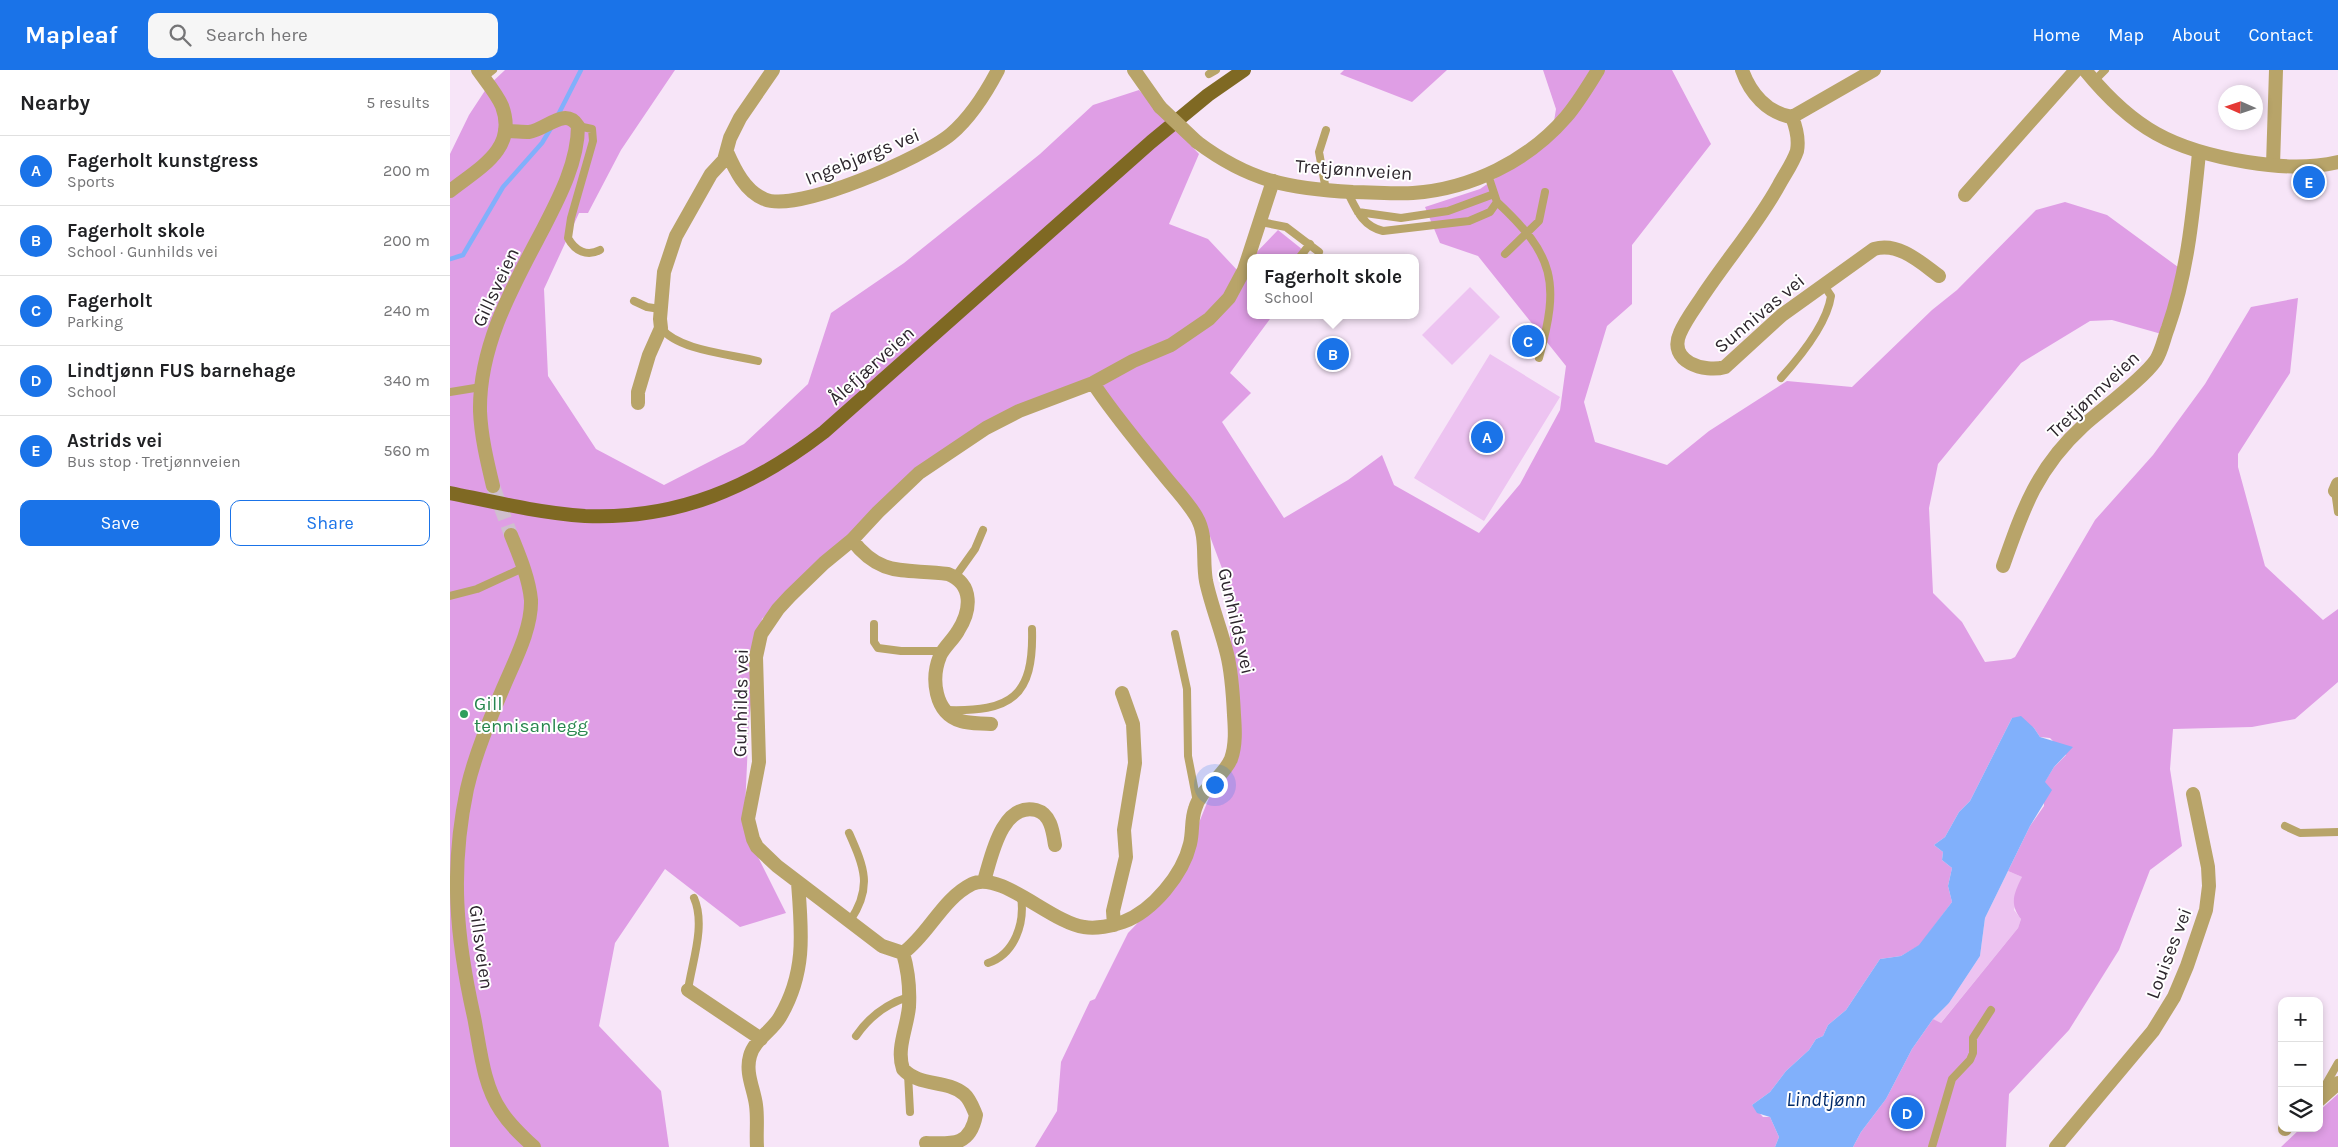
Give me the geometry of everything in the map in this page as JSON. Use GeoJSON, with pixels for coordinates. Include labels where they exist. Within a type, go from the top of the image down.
{"type":"FeatureCollection","features":[{"type":"Feature","properties":{"kind":"main road","name":"Ålefjærveien"},"geometry":{"type":"LineString","coordinates":[[450,492],[558,513],[616,516],[653,512],[688,505],[753,480],[778,466],[824,432],[1151,142],[1202,100],[1244,70]]}},
{"type":"Feature","properties":{"kind":"street"},"geometry":{"type":"LineString","coordinates":[[638,403],[638,392],[649,355],[661,328],[660,309],[664,272],[676,236],[706,181],[727,152],[730,138],[740,118],[773,70]]}},
{"type":"Feature","properties":{"kind":"street","name":"Ingebjørgs vei"},"geometry":{"type":"LineString","coordinates":[[727,152],[736,170],[748,187],[764,199],[782,203],[817,196],[930,149],[951,134],[965,120],[998,70]]}},
{"type":"Feature","properties":{"kind":"street","name":"Tretjønnveien"},"geometry":{"type":"LineString","coordinates":[[1134,70],[1160,107],[1197,142],[1251,176],[1326,190],[1423,192],[1468,182],[1488,175],[1523,155],[1556,128],[1567,116],[1598,70]]}},
{"type":"Feature","properties":{"kind":"street"},"geometry":{"type":"LineString","coordinates":[[1742,70],[1748,86],[1760,100],[1772,110],[1792,117],[1874,70]]}},
{"type":"Feature","properties":{"kind":"street"},"geometry":{"type":"LineString","coordinates":[[1965,195],[2076,70]]}},
{"type":"Feature","properties":{"kind":"street"},"geometry":{"type":"LineString","coordinates":[[2273,166],[2276,70]]}},
{"type":"Feature","properties":{"kind":"street"},"geometry":{"type":"LineString","coordinates":[[450,191],[485,164],[502,146],[505,131],[502,106],[485,72]]}},
{"type":"Feature","properties":{"kind":"street"},"geometry":{"type":"LineString","coordinates":[[2090,75],[2146,128],[2172,143],[2199,153],[2273,166],[2300,167],[2338,162]]}},
{"type":"Feature","properties":{"kind":"street","name":"Sunnivas vei"},"geometry":{"type":"LineString","coordinates":[[1792,117],[1798,141],[1792,162],[1767,207],[1717,275],[1679,334],[1678,346],[1682,357],[1690,365],[1699,368],[1725,367],[1770,325],[1823,284],[1866,253],[1882,247],[1894,248],[1914,257],[1939,276]]}},
{"type":"Feature","properties":{"kind":"street"},"geometry":{"type":"LineString","coordinates":[[505,131],[531,132],[568,121]]}},
{"type":"Feature","properties":{"kind":"street","name":"Gillsveien"},"geometry":{"type":"LineString","coordinates":[[493,486],[482,433],[482,387],[488,349],[494,329],[560,196],[575,149],[568,121]]}},
{"type":"Feature","properties":{"kind":"street","name":"Tretjønnveien"},"geometry":{"type":"LineString","coordinates":[[2003,566],[2026,502],[2048,465],[2080,428],[2148,370],[2158,356],[2180,294],[2192,229],[2199,153]]}},
{"type":"Feature","properties":{"kind":"street","name":"Gunhilds vei"},"geometry":{"type":"LineString","coordinates":[[1249,254],[1261,222],[1273,181]]}},
{"type":"Feature","properties":{"kind":"street","name":"Gunhilds vei"},"geometry":{"type":"LineString","coordinates":[[903,952],[882,946],[798,883],[758,847],[750,828],[749,807],[759,762],[756,657],[761,634],[778,609],[824,563],[852,540],[919,473],[968,439],[1019,411],[1093,382],[1133,361],[1171,345],[1199,328],[1215,314],[1236,287],[1247,258]]}},
{"type":"Feature","properties":{"kind":"street","name":"Gunhilds vei"},"geometry":{"type":"LineString","coordinates":[[984,881],[1005,887],[1021,898],[1073,925],[1084,927],[1114,925],[1135,917],[1159,898],[1178,870],[1187,855],[1191,842],[1193,814],[1197,802],[1230,759],[1235,732],[1233,688],[1228,656],[1206,580],[1202,533],[1197,517],[1117,418],[1093,382]]}},
{"type":"Feature","properties":{"kind":"street","name":"Gillsveien"},"geometry":{"type":"LineString","coordinates":[[512,535],[531,600],[530,614],[513,664],[474,762],[467,790],[458,855],[456,904],[463,967],[492,1092],[501,1112],[534,1147]]}},
{"type":"Feature","properties":{"kind":"street"},"geometry":{"type":"LineString","coordinates":[[852,540],[868,557],[885,568],[955,576],[964,586],[969,603],[959,630],[944,650],[938,666],[936,692],[944,710],[959,721],[991,724]]}},
{"type":"Feature","properties":{"kind":"street"},"geometry":{"type":"LineString","coordinates":[[1114,925],[1112,911],[1126,856],[1124,830],[1136,763],[1133,724],[1122,693]]}},
{"type":"Feature","properties":{"kind":"street","name":"Louises vei"},"geometry":{"type":"LineString","coordinates":[[2056,1147],[2153,1031],[2174,997],[2188,966],[2206,910],[2208,886],[2208,868],[2193,794]]}},
{"type":"Feature","properties":{"kind":"street"},"geometry":{"type":"LineString","coordinates":[[926,1143],[953,1144],[963,1139],[972,1130],[976,1115],[964,1094],[937,1082],[918,1080],[908,1074],[900,1060],[908,997],[908,970],[903,952],[921,937],[953,898],[972,884],[984,881],[1003,828],[1009,820],[1023,811],[1036,810],[1047,818],[1052,828],[1055,845]]}},
{"type":"Feature","properties":{"kind":"street"},"geometry":{"type":"LineString","coordinates":[[757,1147],[756,1105],[748,1069],[750,1054],[783,1012],[800,970],[798,883]]}},
{"type":"Feature","properties":{"kind":"street"},"geometry":{"type":"LineString","coordinates":[[688,990],[761,1039]]}},
{"type":"Feature","properties":{"kind":"street"},"geometry":{"type":"LineString","coordinates":[[2323,1096],[2338,1083]]}},
{"type":"Feature","properties":{"kind":"lane"},"geometry":{"type":"LineString","coordinates":[[2090,75],[2105,70]]}},
{"type":"Feature","properties":{"kind":"lane"},"geometry":{"type":"LineString","coordinates":[[568,121],[592,129],[593,141],[571,218],[568,238],[575,247],[584,253],[593,254],[600,250]]}},
{"type":"Feature","properties":{"kind":"lane"},"geometry":{"type":"LineString","coordinates":[[1326,130],[1319,152],[1326,190]]}},
{"type":"Feature","properties":{"kind":"lane"},"geometry":{"type":"LineString","coordinates":[[1488,175],[1495,198],[1542,252],[1550,271],[1550,322],[1539,358]]}},
{"type":"Feature","properties":{"kind":"lane"},"geometry":{"type":"LineString","coordinates":[[1347,191],[1362,219],[1373,229],[1383,231],[1469,221],[1490,212],[1495,198]]}},
{"type":"Feature","properties":{"kind":"lane"},"geometry":{"type":"LineString","coordinates":[[1505,254],[1539,221],[1546,192]]}},
{"type":"Feature","properties":{"kind":"lane"},"geometry":{"type":"LineString","coordinates":[[1358,212],[1401,218],[1448,212],[1495,198]]}},
{"type":"Feature","properties":{"kind":"lane"},"geometry":{"type":"LineString","coordinates":[[1261,222],[1286,227],[1319,252]]}},
{"type":"Feature","properties":{"kind":"lane"},"geometry":{"type":"LineString","coordinates":[[1302,254],[1310,244]]}},
{"type":"Feature","properties":{"kind":"lane"},"geometry":{"type":"LineString","coordinates":[[1781,378],[1803,353],[1828,309],[1831,296],[1823,284]]}},
{"type":"Feature","properties":{"kind":"lane"},"geometry":{"type":"LineString","coordinates":[[634,301],[647,307],[660,309]]}},
{"type":"Feature","properties":{"kind":"lane"},"geometry":{"type":"LineString","coordinates":[[661,328],[672,338],[692,346],[758,361]]}},
{"type":"Feature","properties":{"kind":"lane"},"geometry":{"type":"LineString","coordinates":[[450,392],[482,387]]}},
{"type":"Feature","properties":{"kind":"lane"},"geometry":{"type":"LineString","coordinates":[[2337,488],[2338,512]]}},
{"type":"Feature","properties":{"kind":"lane"},"geometry":{"type":"LineString","coordinates":[[955,576],[975,549],[983,530]]}},
{"type":"Feature","properties":{"kind":"lane"},"geometry":{"type":"LineString","coordinates":[[450,596],[477,589],[523,568]]}},
{"type":"Feature","properties":{"kind":"lane"},"geometry":{"type":"LineString","coordinates":[[874,624],[874,642],[878,648],[900,651],[944,650]]}},
{"type":"Feature","properties":{"kind":"lane"},"geometry":{"type":"LineString","coordinates":[[944,710],[982,710],[997,707],[1016,695],[1029,676],[1032,629]]}},
{"type":"Feature","properties":{"kind":"lane","name":"Gunhilds vei"},"geometry":{"type":"LineString","coordinates":[[1175,634],[1187,689],[1188,756],[1197,802]]}},
{"type":"Feature","properties":{"kind":"lane"},"geometry":{"type":"LineString","coordinates":[[2285,826],[2300,833],[2338,832]]}},
{"type":"Feature","properties":{"kind":"lane"},"geometry":{"type":"LineString","coordinates":[[849,833],[864,870],[865,878],[860,904],[850,921]]}},
{"type":"Feature","properties":{"kind":"lane"},"geometry":{"type":"LineString","coordinates":[[688,990],[697,934],[698,907],[694,898]]}},
{"type":"Feature","properties":{"kind":"lane"},"geometry":{"type":"LineString","coordinates":[[988,963],[1002,956],[1015,940],[1023,909],[1021,898]]}},
{"type":"Feature","properties":{"kind":"lane"},"geometry":{"type":"LineString","coordinates":[[856,1036],[866,1022],[883,1008],[908,997]]}},
{"type":"Feature","properties":{"kind":"lane"},"geometry":{"type":"LineString","coordinates":[[1932,1147],[1952,1080],[1970,1060],[1973,1053],[1973,1038],[1991,1010]]}},
{"type":"Feature","properties":{"kind":"lane"},"geometry":{"type":"LineString","coordinates":[[2323,1096],[2326,1084],[2338,1063]]}},
{"type":"Feature","properties":{"kind":"lane"},"geometry":{"type":"LineString","coordinates":[[908,1074],[910,1112]]}},
{"type":"Feature","properties":{"kind":"shaded area"},"geometry":{"type":"Polygon","coordinates":[[[505,70],[675,70],[621,150],[588,213],[579,213],[544,289],[548,376],[596,449],[664,485],[744,444],[808,384],[831,313],[904,263],[1040,154],[1093,105],[1139,90],[1199,154],[1169,224],[1208,239],[1238,271],[1247,261],[1247,319],[1270,319],[1230,373],[1251,393],[1222,422],[1284,518],[1348,480],[1382,455],[1394,485],[1479,533],[1520,484],[1560,410],[1566,366],[1478,256],[1440,243],[1425,207],[1480,189],[1551,140],[1556,109],[1543,70],[1672,70],[1711,144],[1632,245],[1632,304],[1607,326],[1584,402],[1595,442],[1667,465],[1709,431],[1787,381],[1852,387],[1932,310],[1957,290],[2036,210],[2065,202],[2107,215],[2178,267],[2165,335],[2112,320],[2090,321],[2021,363],[1938,464],[1929,508],[1933,593],[1962,622],[1985,662],[2015,657],[2095,520],[2153,455],[2205,384],[2251,307],[2298,298],[2290,373],[2238,454],[2238,467],[2265,566],[2323,620],[2338,609],[2338,682],[2295,719],[2252,727],[2173,729],[2170,769],[2182,846],[2150,870],[2119,950],[2069,1030],[2009,1094],[2006,1147],[1853,1147],[1861,1132],[1886,1099],[1912,1049],[1933,1019],[1941,1023],[2018,928],[2021,919],[2015,908],[2014,898],[2022,877],[2008,871],[2030,826],[2044,806],[2044,783],[2054,767],[2066,755],[2050,738],[2040,737],[2034,728],[2012,718],[1970,801],[1959,812],[1945,837],[1934,845],[1943,852],[1942,860],[1952,868],[1948,886],[1952,902],[1920,945],[1901,956],[1880,959],[1846,1010],[1828,1025],[1823,1036],[1816,1039],[1809,1050],[1786,1071],[1770,1092],[1752,1105],[1763,1117],[1770,1117],[1779,1137],[1775,1147],[1035,1147],[1057,1111],[1061,1062],[1090,1001],[1095,999],[1128,933],[1174,885],[1233,738],[1233,673],[1226,579],[1208,531],[1091,388],[1005,423],[930,469],[762,619],[749,720],[745,809],[748,837],[786,913],[740,927],[665,869],[615,943],[599,1026],[661,1091],[669,1147],[450,1147],[450,154],[469,115],[488,86],[505,70]]]}},
{"type":"Feature","properties":{"kind":"shaded area"},"geometry":{"type":"Polygon","coordinates":[[[1344,70],[1447,70],[1412,102],[1340,74],[1344,70]]]}},
{"type":"Feature","properties":{"kind":"shaded area"},"geometry":{"type":"Polygon","coordinates":[[[1278,230],[1308,254],[1255,254],[1278,230]]]}},
{"type":"Feature","properties":{"kind":"shaded area"},"geometry":{"type":"Polygon","coordinates":[[[1470,287],[1500,317],[1452,365],[1422,335],[1470,287]]]}},
{"type":"Feature","properties":{"kind":"shaded area"},"geometry":{"type":"Polygon","coordinates":[[[1490,354],[1560,397],[1484,521],[1414,478],[1490,354]]]}},
{"type":"Feature","properties":{"kind":"shaded area"},"geometry":{"type":"Polygon","coordinates":[[[2008,871],[2022,877],[2014,910],[2021,919],[2018,928],[1940,1024],[1933,1019],[1949,1003],[1980,956],[1985,918],[2008,871]]]}},
{"type":"Feature","properties":{"kind":"shaded area"},"geometry":{"type":"Polygon","coordinates":[[[2338,1094],[2338,1147],[2281,1147],[2297,1132],[2323,1132],[2323,1107],[2338,1094]]]}},
{"type":"Feature","properties":{"kind":"water","name":"Lindtjønn"},"geometry":{"type":"Polygon","coordinates":[[[2021,716],[2034,728],[2040,737],[2073,747],[2054,767],[2045,782],[2052,790],[2030,826],[1985,918],[1980,956],[1949,1003],[1933,1019],[1912,1049],[1886,1099],[1861,1132],[1853,1147],[1775,1147],[1779,1137],[1770,1117],[1757,1113],[1752,1105],[1770,1092],[1786,1071],[1809,1050],[1816,1039],[1823,1036],[1828,1025],[1846,1010],[1880,959],[1901,956],[1919,945],[1952,902],[1948,886],[1952,868],[1942,860],[1943,852],[1934,845],[1945,837],[1959,812],[1970,801],[2012,718],[2021,716]]]}},
{"type":"Feature","properties":{"kind":"waterway"},"geometry":{"type":"LineString","coordinates":[[557,117],[581,70]]}},
{"type":"Feature","properties":{"kind":"waterway"},"geometry":{"type":"LineString","coordinates":[[450,259],[463,255],[503,187],[542,143],[551,128]]}},
{"type":"Feature","properties":{"kind":"tunnel"},"geometry":{"type":"LineString","coordinates":[[493,486],[511,535]]}},
{"type":"Feature","properties":{"kind":"place","name":"Astrids vei"},"geometry":{"type":"Point","coordinates":[2309,182]}},
{"type":"Feature","properties":{"kind":"place","name":"Fagerholt"},"geometry":{"type":"Point","coordinates":[1528,341]}},
{"type":"Feature","properties":{"kind":"place","name":"Fagerholt skole"},"geometry":{"type":"Point","coordinates":[1333,354]}},
{"type":"Feature","properties":{"kind":"place","name":"Fagerholt kunstgress"},"geometry":{"type":"Point","coordinates":[1487,437]}},
{"type":"Feature","properties":{"kind":"place","name":"Gill tennisanlegg"},"geometry":{"type":"Point","coordinates":[464,714]}},
{"type":"Feature","properties":{"kind":"place","name":"Lindtjønn FUS barnehage"},"geometry":{"type":"Point","coordinates":[1907,1113]}}]}
